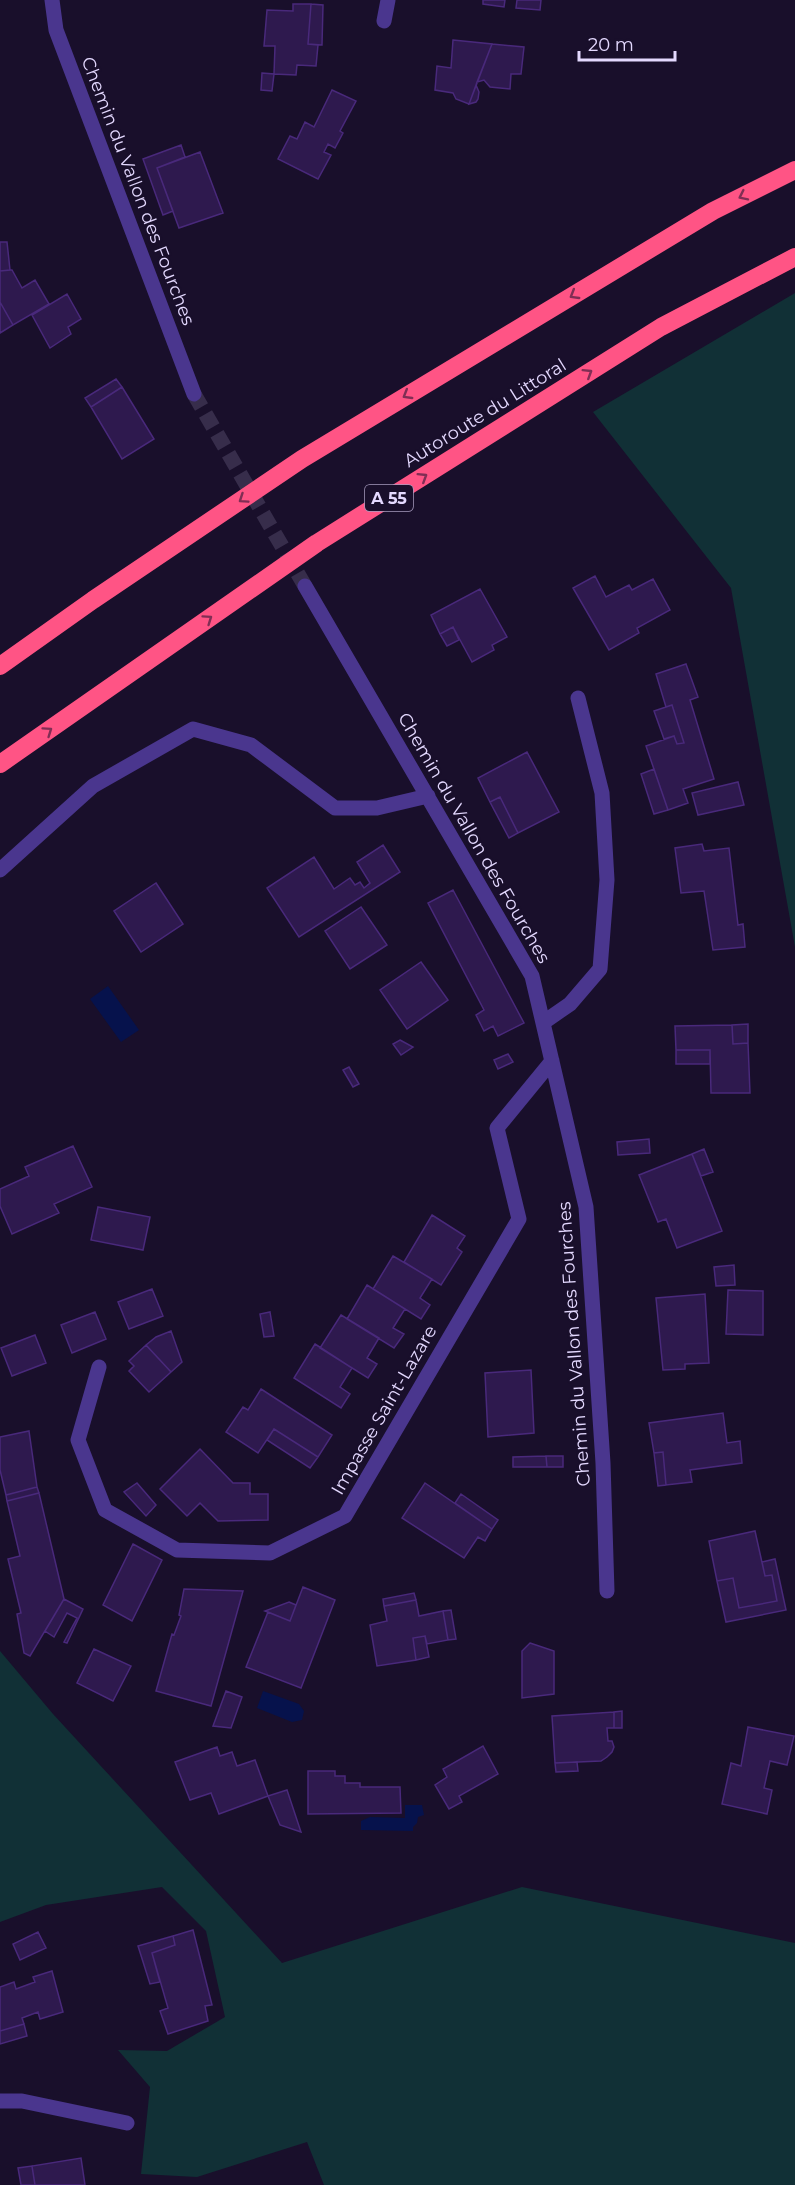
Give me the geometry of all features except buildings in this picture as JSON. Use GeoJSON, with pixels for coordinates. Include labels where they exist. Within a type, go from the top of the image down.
{"type":"FeatureCollection","features":[{"type":"Feature","properties":{"kind":"highway"},"geometry":{"type":"LineString","coordinates":[[0,666],[93,600],[303,459],[713,211],[795,170]]}},
{"type":"Feature","properties":{"kind":"highway","name":"Autoroute du Littoral"},"geometry":{"type":"LineString","coordinates":[[0,764],[317,543],[661,327],[795,257]]}},
{"type":"Feature","properties":{"kind":"street","name":"Chemin du Vallon des Fourches"},"geometry":{"type":"LineString","coordinates":[[52,0],[56,30],[194,394]]}},
{"type":"Feature","properties":{"kind":"street"},"geometry":{"type":"LineString","coordinates":[[384,21],[388,0]]}},
{"type":"Feature","properties":{"kind":"street","name":"Chemin du Vallon des Fourches"},"geometry":{"type":"LineString","coordinates":[[305,586],[532,976],[586,1207],[603,1464],[607,1591]]}},
{"type":"Feature","properties":{"kind":"street"},"geometry":{"type":"LineString","coordinates":[[544,1022],[570,1004],[600,969],[607,880],[602,793],[578,698]]}},
{"type":"Feature","properties":{"kind":"street"},"geometry":{"type":"LineString","coordinates":[[0,870],[93,786],[193,729],[251,745],[335,808],[377,808],[428,796]]}},
{"type":"Feature","properties":{"kind":"street","name":"Impasse Saint-Lazare"},"geometry":{"type":"LineString","coordinates":[[99,1366],[78,1440],[105,1510],[177,1550],[258,1553],[270,1553],[345,1516],[519,1219],[497,1128],[552,1061]]}},
{"type":"Feature","properties":{"kind":"street"},"geometry":{"type":"LineString","coordinates":[[0,2101],[22,2102],[127,2123]]}},
{"type":"Feature","properties":{"kind":"green space"},"geometry":{"type":"Polygon","coordinates":[[[795,293],[795,947],[731,588],[593,412],[795,293]]]}},
{"type":"Feature","properties":{"kind":"green space"},"geometry":{"type":"Polygon","coordinates":[[[0,1651],[53,1714],[282,1963],[522,1887],[795,1943],[795,2185],[324,2185],[307,2142],[197,2177],[141,2174],[150,2087],[118,2050],[167,2051],[225,2017],[206,1931],[162,1887],[46,1905],[0,1922],[0,1651]]]}},
{"type":"Feature","properties":{"kind":"shaded area"},"geometry":{"type":"Polygon","coordinates":[[[108,986],[139,1030],[121,1042],[90,999],[108,986]]]}},
{"type":"Feature","properties":{"kind":"shaded area"},"geometry":{"type":"Polygon","coordinates":[[[263,1691],[299,1704],[304,1711],[302,1720],[292,1722],[257,1708],[263,1691]]]}},
{"type":"Feature","properties":{"kind":"shaded area"},"geometry":{"type":"Polygon","coordinates":[[[405,1805],[422,1805],[424,1815],[418,1817],[413,1831],[361,1830],[361,1821],[370,1817],[405,1818],[405,1805]]]}},
{"type":"Feature","properties":{"kind":"tunnel"},"geometry":{"type":"LineString","coordinates":[[194,394],[305,586]]}}]}
